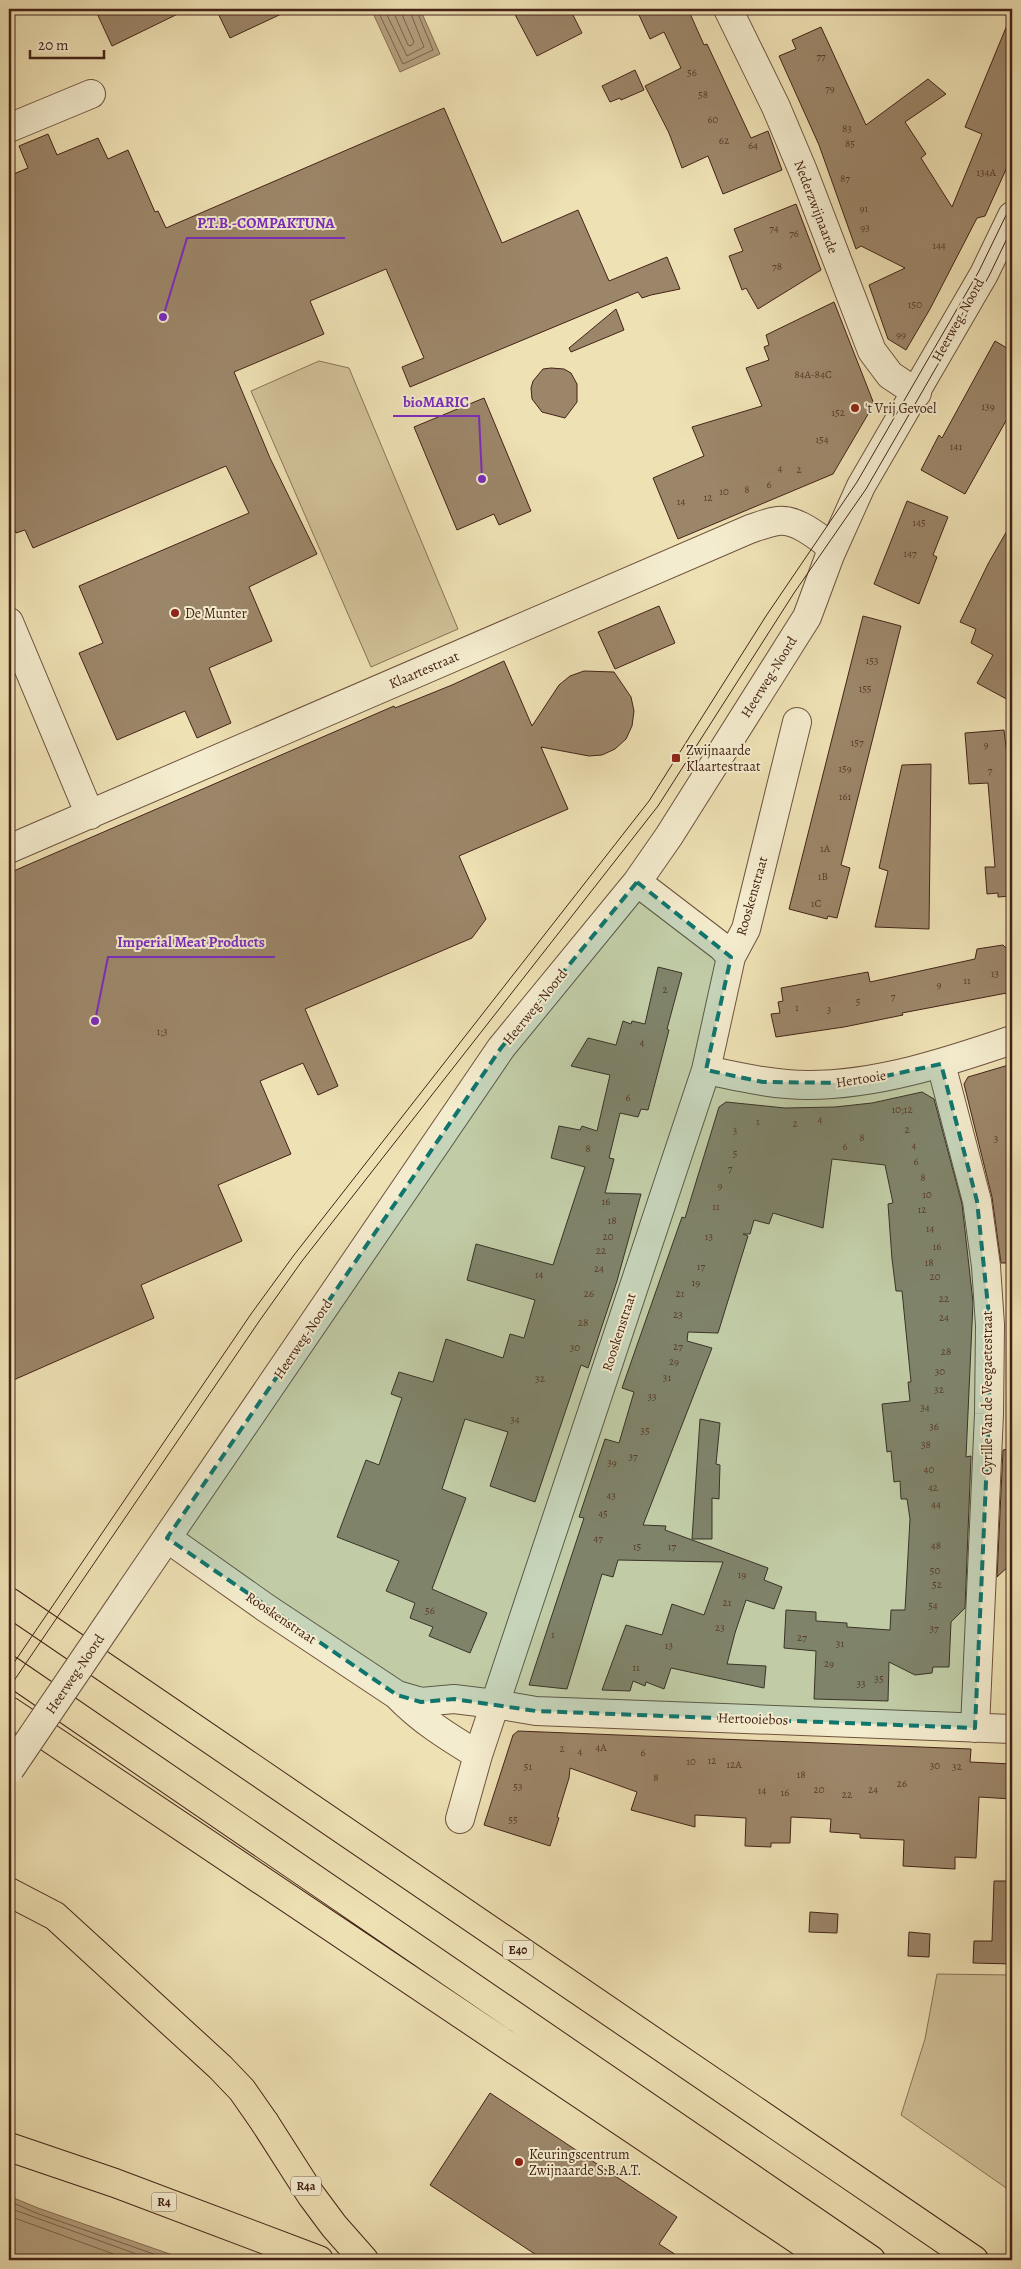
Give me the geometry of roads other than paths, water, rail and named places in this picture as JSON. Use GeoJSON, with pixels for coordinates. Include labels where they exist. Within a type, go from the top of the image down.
{"type":"FeatureCollection","features":[{"type":"Feature","properties":{"kind":"main road"},"geometry":{"type":"LineString","coordinates":[[9,1588],[63,1639]]}},
{"type":"Feature","properties":{"kind":"main road","name":"E40"},"geometry":{"type":"LineString","coordinates":[[9,1602],[974,2260]]}},
{"type":"Feature","properties":{"kind":"main road"},"geometry":{"type":"LineString","coordinates":[[9,1670],[871,2260]]}},
{"type":"Feature","properties":{"kind":"main road"},"geometry":{"type":"LineString","coordinates":[[9,1711],[522,2057],[828,2260]]}},
{"type":"Feature","properties":{"kind":"main road"},"geometry":{"type":"LineString","coordinates":[[9,1716],[70,1751]]}},
{"type":"Feature","properties":{"kind":"main road","name":"R4a"},"geometry":{"type":"LineString","coordinates":[[9,1892],[55,1916],[220,2067],[242,2090],[311,2195],[334,2226],[364,2260]]}},
{"type":"Feature","properties":{"kind":"main road","name":"R4"},"geometry":{"type":"LineString","coordinates":[[9,2147],[115,2183],[319,2260]]}},
{"type":"Feature","properties":{"kind":"street","name":"Nederzwijnaarde"},"geometry":{"type":"LineString","coordinates":[[728,9],[776,107],[803,171],[872,351],[890,375],[917,393]]}},
{"type":"Feature","properties":{"kind":"street"},"geometry":{"type":"LineString","coordinates":[[9,128],[91,94]]}},
{"type":"Feature","properties":{"kind":"street","name":"Heerweg-Noord"},"geometry":{"type":"LineString","coordinates":[[9,1770],[501,1048],[637,882],[669,836],[807,617],[830,555],[862,486],[984,274],[1012,216]]}},
{"type":"Feature","properties":{"kind":"street","name":"Klaartestraat"},"geometry":{"type":"LineString","coordinates":[[9,849],[750,529],[779,521],[794,524],[805,528],[828,544],[830,555]]}},
{"type":"Feature","properties":{"kind":"street"},"geometry":{"type":"LineString","coordinates":[[9,622],[90,815]]}},
{"type":"Feature","properties":{"kind":"street","name":"Rooskenstraat"},"geometry":{"type":"LineString","coordinates":[[460,1819],[478,1755],[706,1070],[730,957],[746,929],[797,722]]}},
{"type":"Feature","properties":{"kind":"street","name":"Rooskenstraat"},"geometry":{"type":"LineString","coordinates":[[637,882],[722,947],[730,957]]}},
{"type":"Feature","properties":{"kind":"street","name":"Hertooie"},"geometry":{"type":"LineString","coordinates":[[706,1070],[763,1082],[808,1085],[853,1083],[941,1064],[1012,1040]]}},
{"type":"Feature","properties":{"kind":"street","name":"Cyrille Van de Veegaetestraat"},"geometry":{"type":"LineString","coordinates":[[941,1064],[977,1200],[986,1266],[990,1325],[990,1414],[974,1728]]}},
{"type":"Feature","properties":{"kind":"street","name":"Rooskenstraat"},"geometry":{"type":"LineString","coordinates":[[167,1538],[266,1608],[397,1696],[421,1719],[478,1755]]}},
{"type":"Feature","properties":{"kind":"street","name":"Rooskenstraat"},"geometry":{"type":"LineString","coordinates":[[397,1696],[421,1702],[454,1699],[495,1704]]}},
{"type":"Feature","properties":{"kind":"street","name":"Hertooiebos"},"geometry":{"type":"LineString","coordinates":[[495,1704],[536,1711],[1012,1729]]}},
{"type":"Feature","properties":{"kind":"water"},"geometry":{"type":"Polygon","coordinates":[[[371,9],[420,9],[440,54],[400,72],[371,9]]]}},
{"type":"Feature","properties":{"kind":"water"},"geometry":{"type":"Polygon","coordinates":[[[9,2196],[38,2208],[187,2260],[9,2260],[9,2196]]]}},
{"type":"Feature","properties":{"kind":"tram line"},"geometry":{"type":"LineString","coordinates":[[9,1670],[251,1314],[294,1255],[649,801],[766,616],[857,482],[979,271],[1012,203]]}},
{"type":"Feature","properties":{"kind":"tram line"},"geometry":{"type":"LineString","coordinates":[[9,1688],[302,1261],[658,806],[794,593],[866,489],[989,276],[1012,228]]}},
{"type":"Feature","properties":{"kind":"place","name":"P.T.B.-COMPAKTUNA"},"geometry":{"type":"Point","coordinates":[163,317]}},
{"type":"Feature","properties":{"kind":"place","name":"'t Vrij Gevoel"},"geometry":{"type":"Point","coordinates":[855,408]}},
{"type":"Feature","properties":{"kind":"place","name":"bioMARIC"},"geometry":{"type":"Point","coordinates":[482,479]}},
{"type":"Feature","properties":{"kind":"place","name":"De Munter"},"geometry":{"type":"Point","coordinates":[175,613]}},
{"type":"Feature","properties":{"kind":"place","name":"Zwijnaarde Klaartestraat"},"geometry":{"type":"Point","coordinates":[676,758]}},
{"type":"Feature","properties":{"kind":"place","name":"Imperial Meat Products"},"geometry":{"type":"Point","coordinates":[95,1021]}},
{"type":"Feature","properties":{"kind":"place","name":"Keuringscentrum Zwijnaarde S.B.A.T."},"geometry":{"type":"Point","coordinates":[519,2162]}}]}
